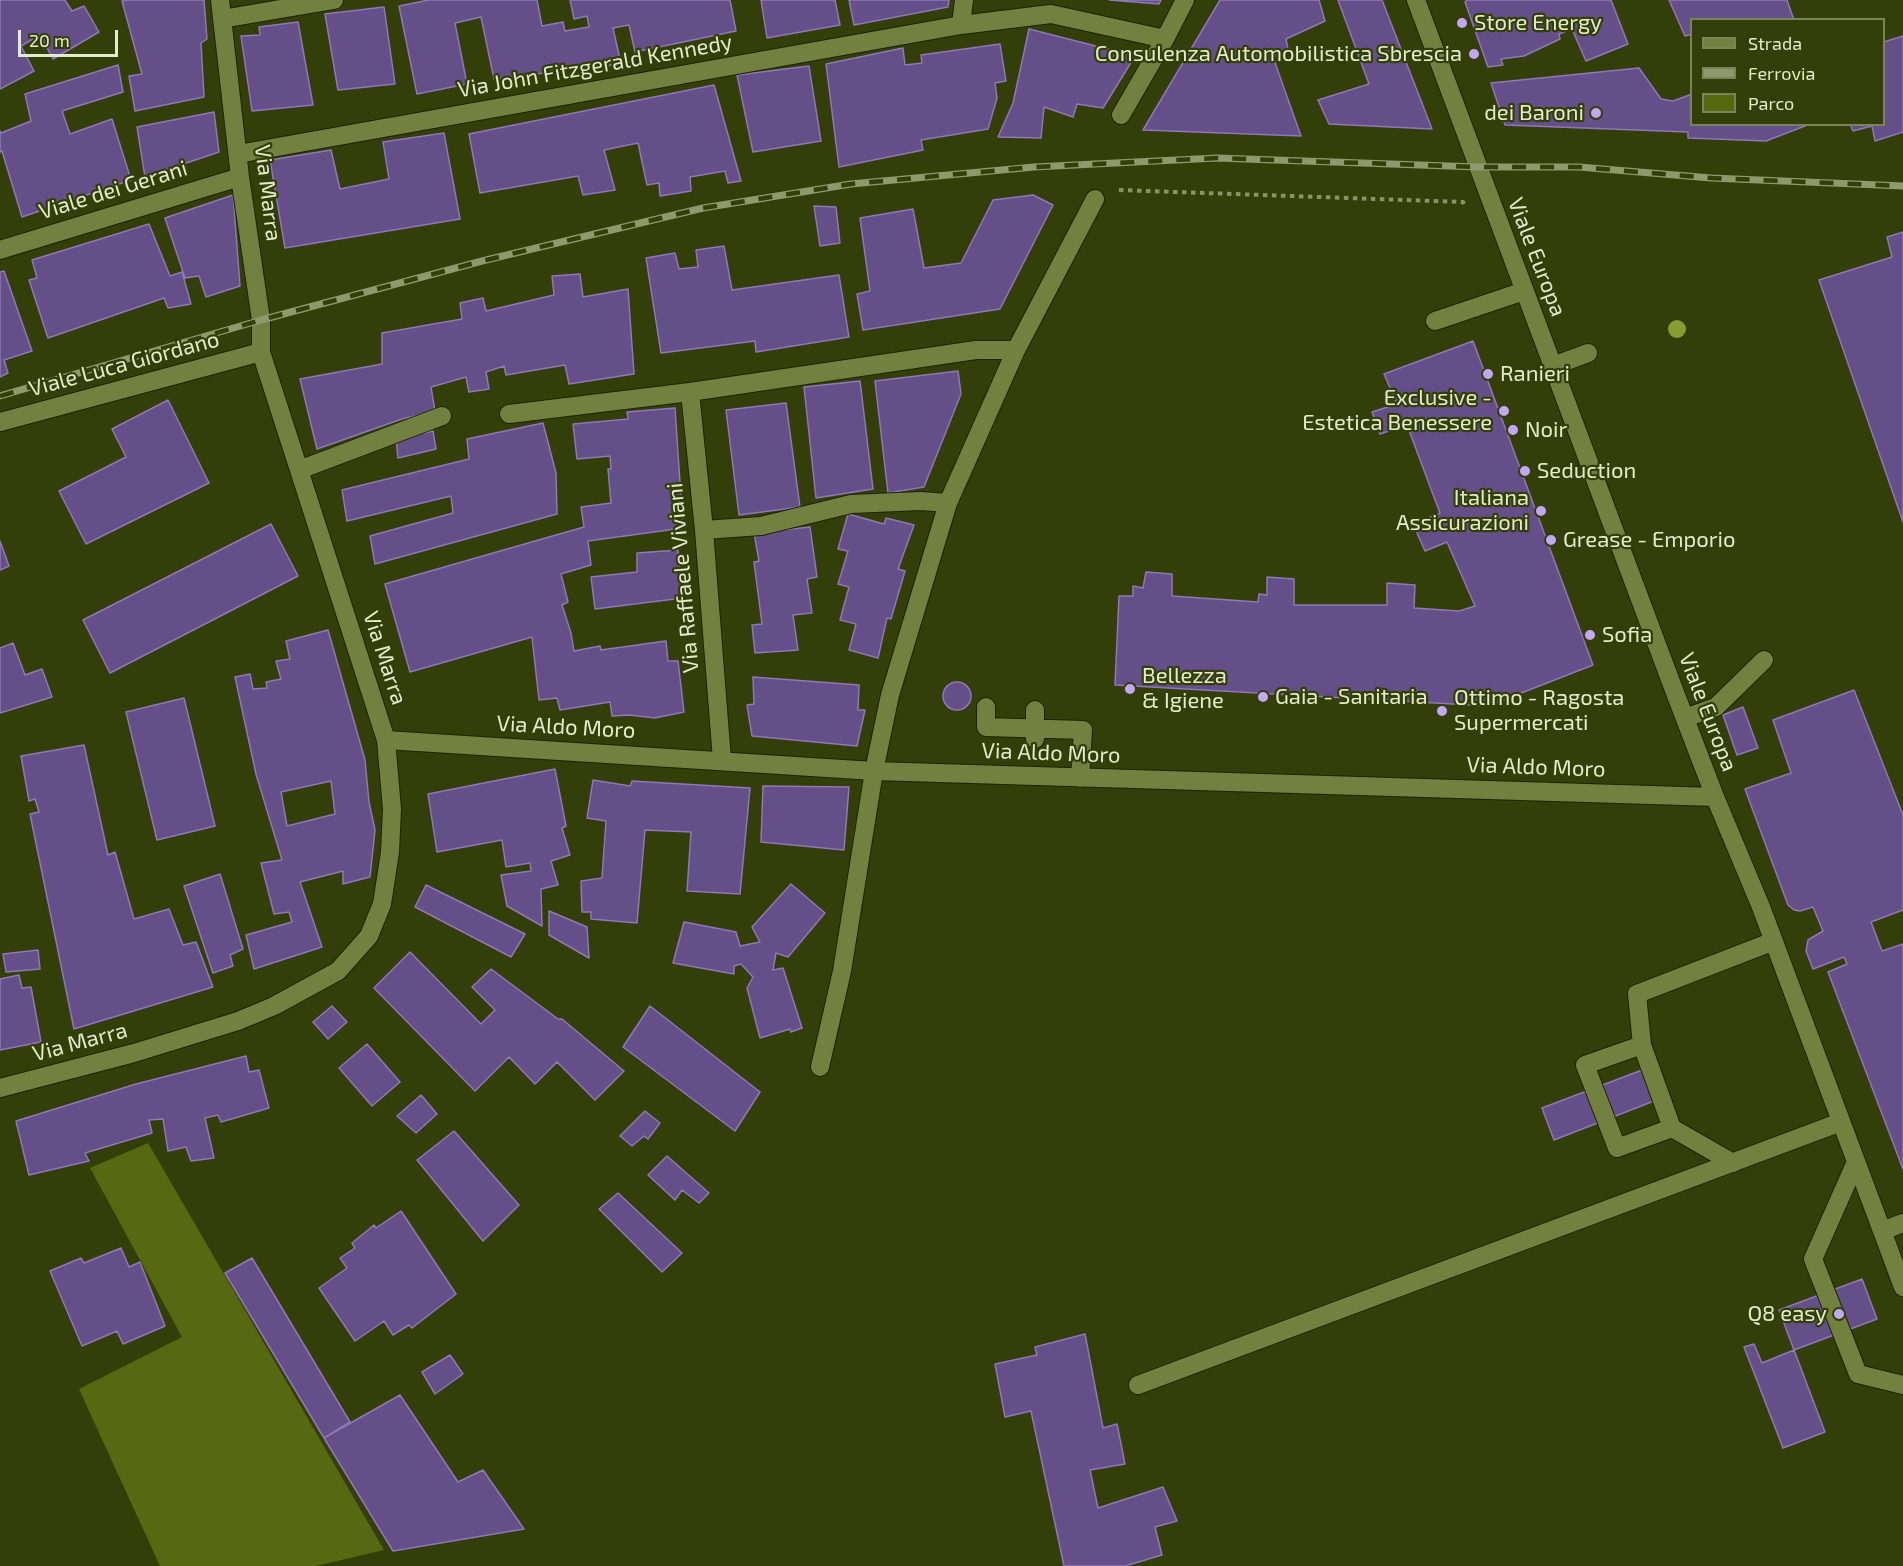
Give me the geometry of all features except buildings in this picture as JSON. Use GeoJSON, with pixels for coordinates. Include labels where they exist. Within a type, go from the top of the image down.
{"type":"FeatureCollection","features":[{"type":"Feature","properties":{"kind":"street","name":"Via Marra"},"geometry":{"type":"LineString","coordinates":[[0,1088],[134,1053],[238,1020],[274,1006],[338,971],[369,936],[382,904],[390,852],[392,809],[386,740],[261,352],[261,320],[240,177],[220,0]]}},
{"type":"Feature","properties":{"kind":"street"},"geometry":{"type":"LineString","coordinates":[[222,19],[334,0]]}},
{"type":"Feature","properties":{"kind":"street"},"geometry":{"type":"LineString","coordinates":[[961,25],[964,0]]}},
{"type":"Feature","properties":{"kind":"street"},"geometry":{"type":"LineString","coordinates":[[1121,115],[1185,0]]}},
{"type":"Feature","properties":{"kind":"street","name":"Viale Europa"},"geometry":{"type":"LineString","coordinates":[[1416,0],[1685,718],[1774,941],[1903,1287]]}},
{"type":"Feature","properties":{"kind":"street","name":"Via John Fitzgerald Kennedy"},"geometry":{"type":"LineString","coordinates":[[238,154],[961,25],[1051,14],[1165,39]]}},
{"type":"Feature","properties":{"kind":"street","name":"Viale dei Gerani"},"geometry":{"type":"LineString","coordinates":[[0,250],[240,177]]}},
{"type":"Feature","properties":{"kind":"street"},"geometry":{"type":"LineString","coordinates":[[820,1067],[842,970],[874,771],[890,695],[948,503],[1016,350],[1095,199]]}},
{"type":"Feature","properties":{"kind":"street"},"geometry":{"type":"LineString","coordinates":[[1435,321],[1524,291]]}},
{"type":"Feature","properties":{"kind":"street"},"geometry":{"type":"LineString","coordinates":[[509,414],[690,392],[976,350],[1016,350]]}},
{"type":"Feature","properties":{"kind":"street","name":"Viale Luca Giordano"},"geometry":{"type":"LineString","coordinates":[[0,422],[261,352]]}},
{"type":"Feature","properties":{"kind":"street"},"geometry":{"type":"LineString","coordinates":[[1553,366],[1588,353]]}},
{"type":"Feature","properties":{"kind":"street","name":"Via Raffaele Viviani"},"geometry":{"type":"LineString","coordinates":[[690,392],[704,530],[722,760]]}},
{"type":"Feature","properties":{"kind":"street"},"geometry":{"type":"LineString","coordinates":[[299,470],[442,416]]}},
{"type":"Feature","properties":{"kind":"street"},"geometry":{"type":"LineString","coordinates":[[704,530],[761,526],[851,504],[921,501],[948,503]]}},
{"type":"Feature","properties":{"kind":"street"},"geometry":{"type":"LineString","coordinates":[[1685,718],[1716,707],[1764,660]]}},
{"type":"Feature","properties":{"kind":"street"},"geometry":{"type":"LineString","coordinates":[[986,707],[986,728],[1034,735],[1083,730],[1080,778]]}},
{"type":"Feature","properties":{"kind":"street"},"geometry":{"type":"LineString","coordinates":[[1034,735],[1035,710]]}},
{"type":"Feature","properties":{"kind":"street","name":"Via Aldo Moro"},"geometry":{"type":"LineString","coordinates":[[386,740],[874,771],[1715,797]]}},
{"type":"Feature","properties":{"kind":"street"},"geometry":{"type":"LineString","coordinates":[[1733,1163],[1672,1128],[1642,1045],[1637,994],[1774,941]]}},
{"type":"Feature","properties":{"kind":"street"},"geometry":{"type":"LineString","coordinates":[[1642,1045],[1585,1065],[1617,1148],[1672,1128]]}},
{"type":"Feature","properties":{"kind":"street"},"geometry":{"type":"LineString","coordinates":[[1138,1385],[1841,1122]]}},
{"type":"Feature","properties":{"kind":"street"},"geometry":{"type":"LineString","coordinates":[[1856,1162],[1813,1260],[1858,1374],[1903,1385]]}},
{"type":"Feature","properties":{"kind":"street"},"geometry":{"type":"LineString","coordinates":[[1882,1231],[1903,1222]]}},
{"type":"Feature","properties":{"kind":"path"},"geometry":{"type":"LineString","coordinates":[[1095,199],[1106,190],[1463,202],[1465,207]]}},
{"type":"Feature","properties":{"kind":"green space"},"geometry":{"type":"Polygon","coordinates":[[[148,1143],[384,1550],[316,1566],[160,1566],[79,1389],[182,1337],[90,1168],[148,1143]]]}},
{"type":"Feature","properties":{"kind":"railway"},"geometry":{"type":"LineString","coordinates":[[0,396],[261,320],[482,261],[703,208],[851,184],[1034,167],[1217,158],[1478,167],[1579,167],[1711,178],[1903,186]]}},
{"type":"Feature","properties":{"kind":"place","name":"Store Energy"},"geometry":{"type":"Point","coordinates":[1462,23]}},
{"type":"Feature","properties":{"kind":"place","name":"Consulenza Automobilistica Sbrescia"},"geometry":{"type":"Point","coordinates":[1474,54]}},
{"type":"Feature","properties":{"kind":"place","name":"dei Baroni"},"geometry":{"type":"Point","coordinates":[1596,113]}},
{"type":"Feature","properties":{"kind":"place","name":"Ranieri"},"geometry":{"type":"Point","coordinates":[1488,374]}},
{"type":"Feature","properties":{"kind":"place","name":"Exclusive - Estetica Benessere"},"geometry":{"type":"Point","coordinates":[1504,411]}},
{"type":"Feature","properties":{"kind":"place","name":"Noir"},"geometry":{"type":"Point","coordinates":[1513,430]}},
{"type":"Feature","properties":{"kind":"place","name":"Seduction"},"geometry":{"type":"Point","coordinates":[1525,471]}},
{"type":"Feature","properties":{"kind":"place","name":"Italiana Assicurazioni"},"geometry":{"type":"Point","coordinates":[1541,511]}},
{"type":"Feature","properties":{"kind":"place","name":"Grease - Emporio"},"geometry":{"type":"Point","coordinates":[1551,540]}},
{"type":"Feature","properties":{"kind":"place","name":"Sofia"},"geometry":{"type":"Point","coordinates":[1590,635]}},
{"type":"Feature","properties":{"kind":"place","name":"Bellezza & Igiene"},"geometry":{"type":"Point","coordinates":[1130,689]}},
{"type":"Feature","properties":{"kind":"place","name":"Gaia - Sanitaria"},"geometry":{"type":"Point","coordinates":[1263,697]}},
{"type":"Feature","properties":{"kind":"place","name":"Ottimo - Ragosta Supermercati"},"geometry":{"type":"Point","coordinates":[1442,711]}},
{"type":"Feature","properties":{"kind":"place","name":"Q8 easy"},"geometry":{"type":"Point","coordinates":[1839,1314]}}]}
